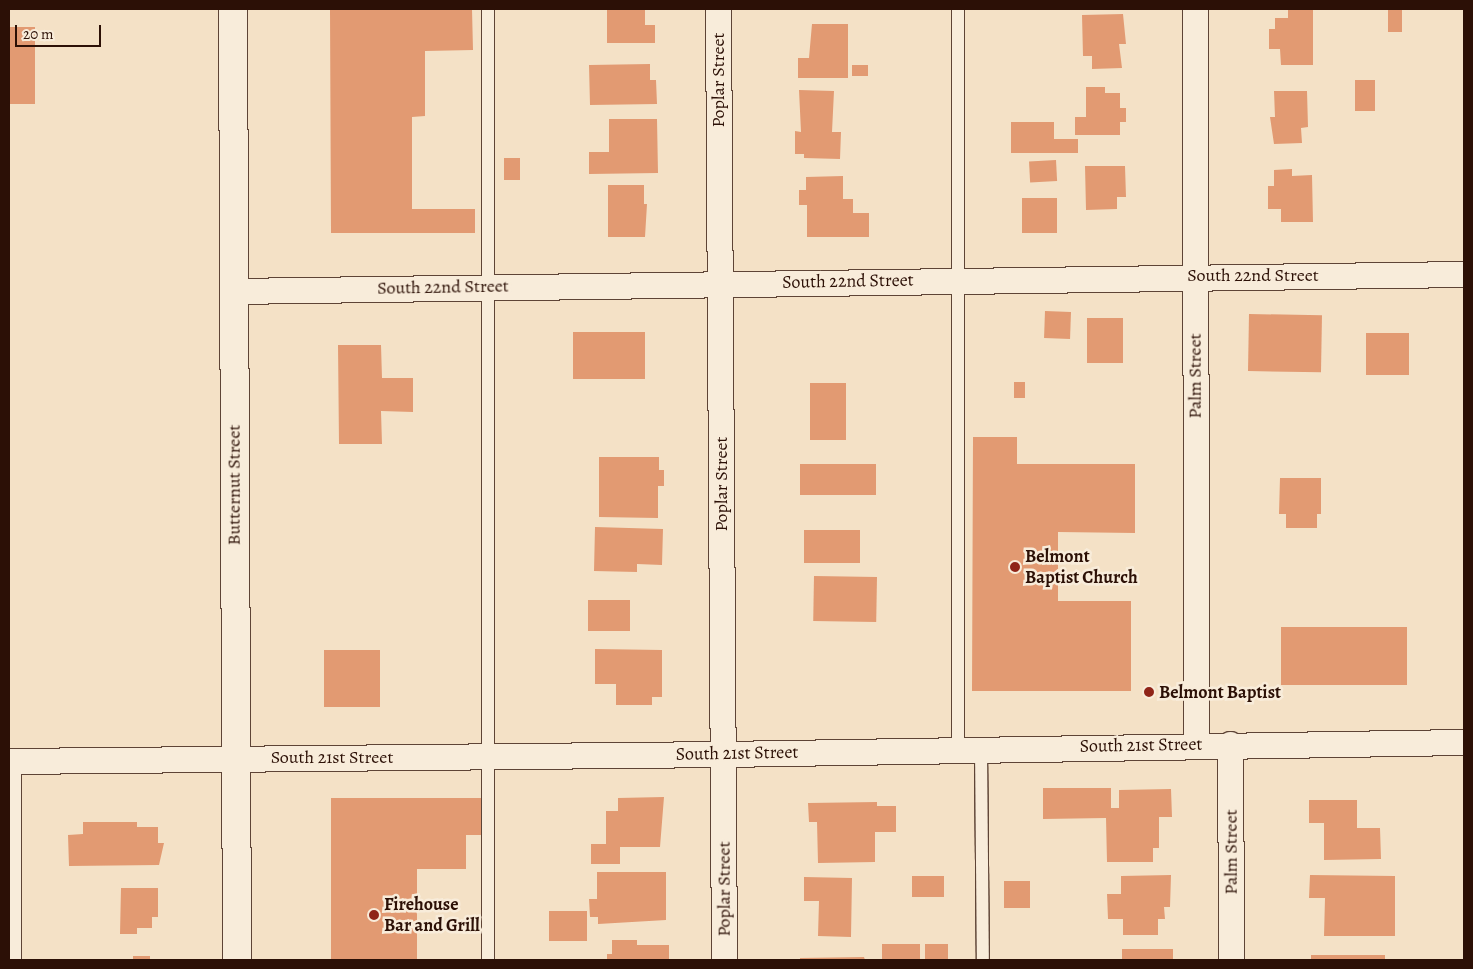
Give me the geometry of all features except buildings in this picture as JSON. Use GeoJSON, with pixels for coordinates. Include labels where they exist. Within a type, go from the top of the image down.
{"type":"FeatureCollection","features":[{"type":"Feature","properties":{"kind":"street","name":"Butternut Street"},"geometry":{"type":"LineString","coordinates":[[233,9],[232,291],[237,960]]}},
{"type":"Feature","properties":{"kind":"street","name":"Poplar Street"},"geometry":{"type":"LineString","coordinates":[[718,9],[724,960]]}},
{"type":"Feature","properties":{"kind":"street","name":"Palm Street"},"geometry":{"type":"LineString","coordinates":[[1195,9],[1196,744]]}},
{"type":"Feature","properties":{"kind":"street","name":"South 22nd Street"},"geometry":{"type":"LineString","coordinates":[[232,291],[720,282],[1464,274]]}},
{"type":"Feature","properties":{"kind":"street","name":"South 21st Street"},"geometry":{"type":"LineString","coordinates":[[12,761],[723,754],[1196,744],[1464,742]]}},
{"type":"Feature","properties":{"kind":"street","name":"Palm Street"},"geometry":{"type":"LineString","coordinates":[[1230,744],[1231,960]]}},
{"type":"Feature","properties":{"kind":"lane"},"geometry":{"type":"LineString","coordinates":[[488,9],[486,287],[488,960]]}},
{"type":"Feature","properties":{"kind":"lane"},"geometry":{"type":"LineString","coordinates":[[958,9],[957,279],[970,749],[983,960]]}},
{"type":"Feature","properties":{"kind":"lane"},"geometry":{"type":"LineString","coordinates":[[12,761],[15,960]]}},
{"type":"Feature","properties":{"kind":"place","name":"Belmont Baptist Church"},"geometry":{"type":"Point","coordinates":[1015,567]}},
{"type":"Feature","properties":{"kind":"place","name":"Belmont Baptist"},"geometry":{"type":"Point","coordinates":[1149,692]}},
{"type":"Feature","properties":{"kind":"place","name":"Firehouse Bar and Grill"},"geometry":{"type":"Point","coordinates":[374,915]}}]}
